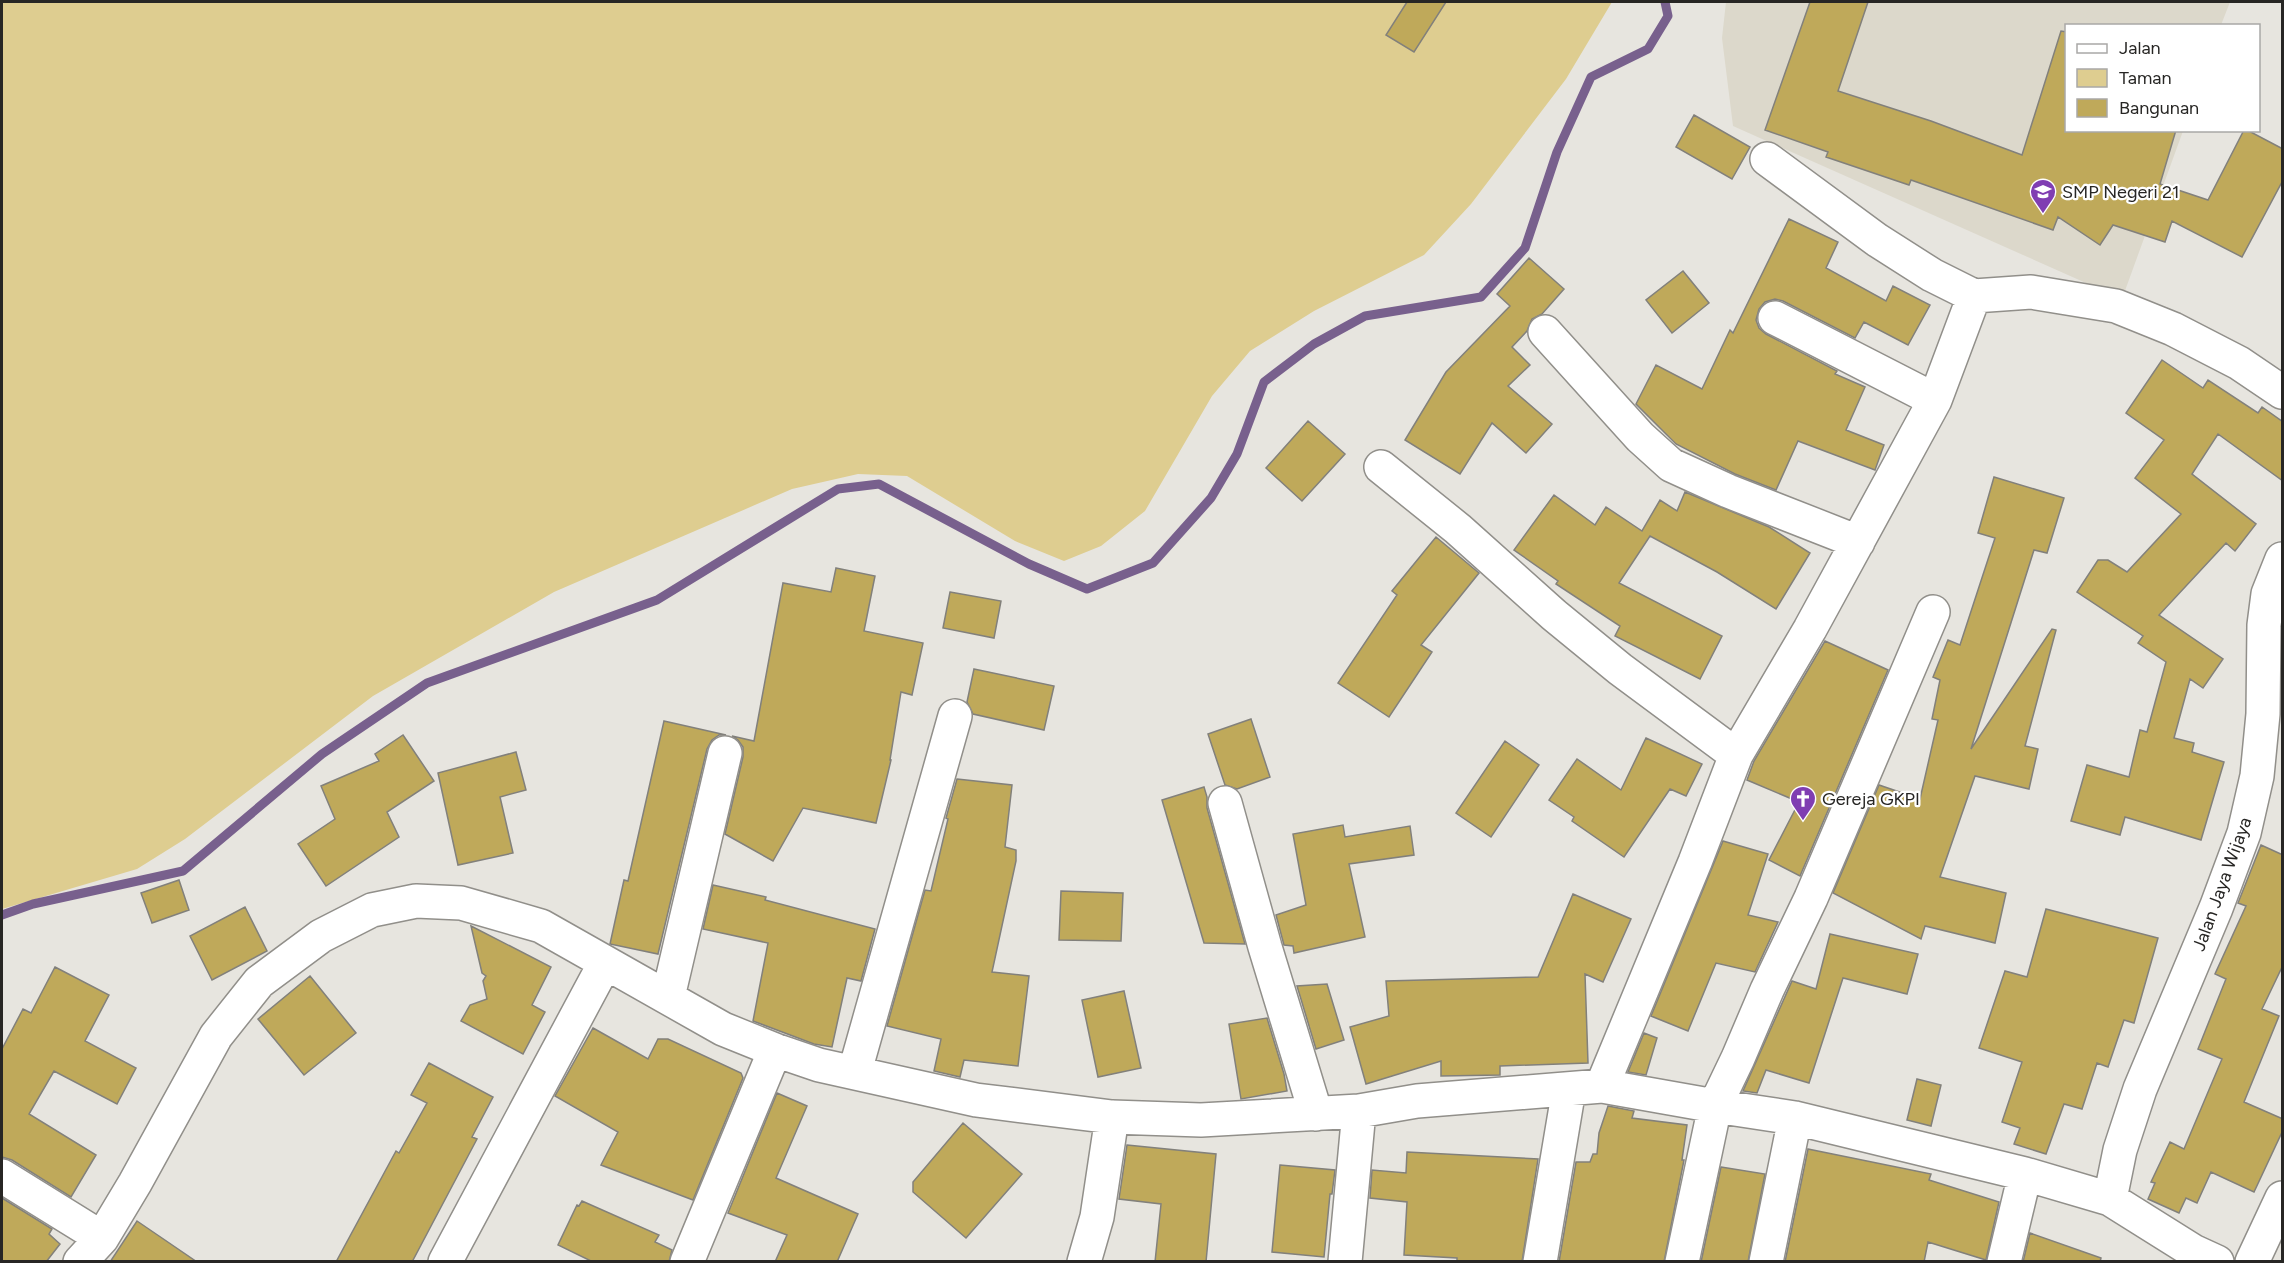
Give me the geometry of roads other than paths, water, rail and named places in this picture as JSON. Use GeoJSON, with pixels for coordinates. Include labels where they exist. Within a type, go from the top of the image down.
{"type":"FeatureCollection","features":[{"type":"Feature","properties":{"kind":"street"},"geometry":{"type":"LineString","coordinates":[[1767,159],[1877,240],[1932,275],[1974,296],[2031,292],[2116,306],[2173,329],[2220,353],[2283,392]]}},
{"type":"Feature","properties":{"kind":"street"},"geometry":{"type":"LineString","coordinates":[[1602,1086],[1690,873],[1736,754],[1858,542],[1935,400],[1974,296]]}},
{"type":"Feature","properties":{"kind":"street"},"geometry":{"type":"LineString","coordinates":[[1775,318],[1935,400]]}},
{"type":"Feature","properties":{"kind":"street"},"geometry":{"type":"LineString","coordinates":[[1545,332],[1640,437],[1671,465],[1728,491],[1858,542]]}},
{"type":"Feature","properties":{"kind":"street"},"geometry":{"type":"LineString","coordinates":[[1381,467],[1620,669],[1736,754]]}},
{"type":"Feature","properties":{"kind":"street","name":"Jalan Jaya Wijaya"},"geometry":{"type":"LineString","coordinates":[[2110,1199],[2120,1150],[2140,1089],[2216,908],[2244,833],[2257,776],[2261,734],[2264,626],[2268,594],[2283,559]]}},
{"type":"Feature","properties":{"kind":"street"},"geometry":{"type":"LineString","coordinates":[[1682,1262],[1715,1106],[1811,898],[1933,612]]}},
{"type":"Feature","properties":{"kind":"street"},"geometry":{"type":"LineString","coordinates":[[855,1071],[955,716]]}},
{"type":"Feature","properties":{"kind":"street"},"geometry":{"type":"LineString","coordinates":[[668,997],[725,753]]}},
{"type":"Feature","properties":{"kind":"street"},"geometry":{"type":"LineString","coordinates":[[1225,803],[1316,1114]]}},
{"type":"Feature","properties":{"kind":"street"},"geometry":{"type":"LineString","coordinates":[[80,1262],[102,1238],[216,1036],[259,982],[321,936],[372,910],[416,901],[461,903],[540,926],[723,1029],[775,1050],[819,1065],[855,1071],[976,1100],[1112,1117],[1201,1120],[1359,1111],[1417,1101],[1602,1086],[1795,1118],[2025,1174],[2110,1199],[2199,1258]]}},
{"type":"Feature","properties":{"kind":"street"},"geometry":{"type":"LineString","coordinates":[[445,1262],[605,963]]}},
{"type":"Feature","properties":{"kind":"street"},"geometry":{"type":"LineString","coordinates":[[687,1262],[775,1050]]}},
{"type":"Feature","properties":{"kind":"street"},"geometry":{"type":"LineString","coordinates":[[1540,1262],[1569,1089]]}},
{"type":"Feature","properties":{"kind":"street"},"geometry":{"type":"LineString","coordinates":[[1345,1262],[1359,1111]]}},
{"type":"Feature","properties":{"kind":"street"},"geometry":{"type":"LineString","coordinates":[[1084,1262],[1097,1217],[1112,1117]]}},
{"type":"Feature","properties":{"kind":"street"},"geometry":{"type":"LineString","coordinates":[[1766,1262],[1795,1118]]}},
{"type":"Feature","properties":{"kind":"street"},"geometry":{"type":"LineString","coordinates":[[2004,1262],[2025,1174]]}},
{"type":"Feature","properties":{"kind":"street"},"geometry":{"type":"LineString","coordinates":[[2,1176],[102,1238]]}},
{"type":"Feature","properties":{"kind":"street"},"geometry":{"type":"LineString","coordinates":[[2252,1262],[2283,1198]]}},
{"type":"Feature","properties":{"kind":"waterway"},"geometry":{"type":"LineString","coordinates":[[2,915],[33,904],[183,871],[322,754],[427,683],[657,600],[838,489],[879,484],[1029,564],[1087,589],[1153,563],[1211,498],[1237,454],[1264,382],[1314,344],[1365,316],[1481,297],[1525,248],[1557,152],[1591,77],[1648,49],[1668,16],[1665,2]]}},
{"type":"Feature","properties":{"kind":"place","name":"SMP Negeri 21"},"geometry":{"type":"Point","coordinates":[2043,215]}},
{"type":"Feature","properties":{"kind":"place","name":"Gereja GKPI"},"geometry":{"type":"Point","coordinates":[1803,822]}}]}
